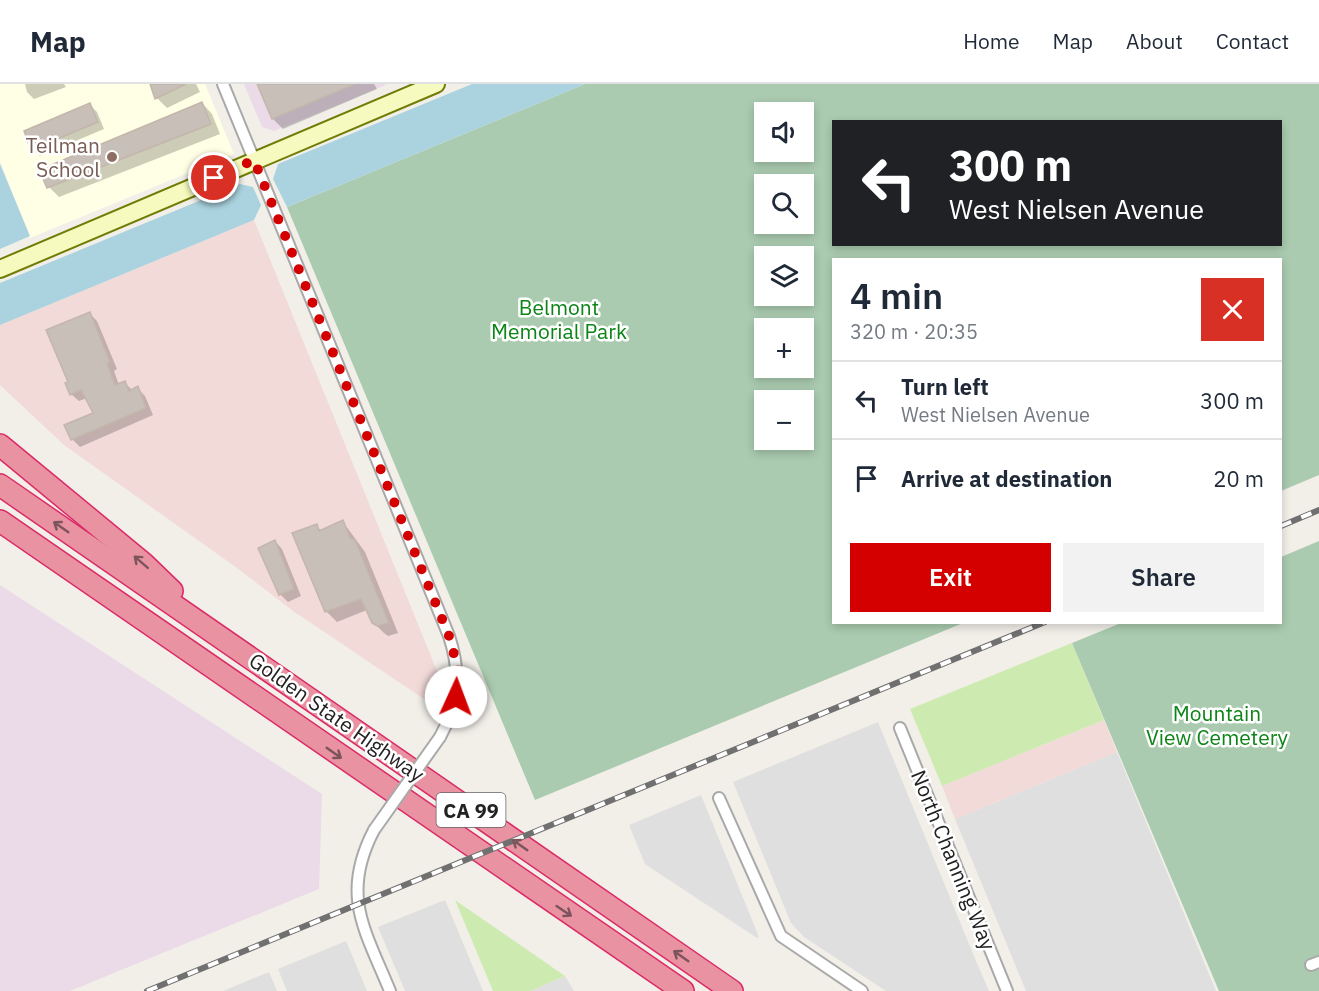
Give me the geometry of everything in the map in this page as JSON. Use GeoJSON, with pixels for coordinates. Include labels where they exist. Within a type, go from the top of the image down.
{"type":"FeatureCollection","features":[{"type":"Feature","properties":{"kind":"highway"},"geometry":{"type":"LineString","coordinates":[[0,445],[143,563],[213,632]]}},
{"type":"Feature","properties":{"kind":"highway","name":"Golden State Highway"},"geometry":{"type":"LineString","coordinates":[[0,485],[731,990]]}},
{"type":"Feature","properties":{"kind":"highway","name":"Golden State Highway"},"geometry":{"type":"LineString","coordinates":[[0,521],[286,720],[683,991]]}},
{"type":"Feature","properties":{"kind":"highway"},"geometry":{"type":"LineString","coordinates":[[0,536],[286,720]]}},
{"type":"Feature","properties":{"kind":"street"},"geometry":{"type":"LineString","coordinates":[[223,84],[455,654],[458,669],[456,697],[440,737],[374,830],[361,860],[357,884],[357,905],[390,991]]}},
{"type":"Feature","properties":{"kind":"street"},"geometry":{"type":"LineString","coordinates":[[0,269],[436,84]]}},
{"type":"Feature","properties":{"kind":"street","name":"North Channing Way"},"geometry":{"type":"LineString","coordinates":[[900,728],[1007,991]]}},
{"type":"Feature","properties":{"kind":"street"},"geometry":{"type":"LineString","coordinates":[[719,798],[781,936],[862,991]]}},
{"type":"Feature","properties":{"kind":"shaded area","name":"Teilman School"},"geometry":{"type":"Polygon","coordinates":[[[0,84],[205,84],[234,154],[30,238],[0,161],[0,84]]]}},
{"type":"Feature","properties":{"kind":"shaded area"},"geometry":{"type":"Polygon","coordinates":[[[244,84],[388,84],[274,131],[262,127],[244,84]]]}},
{"type":"Feature","properties":{"kind":"shaded area"},"geometry":{"type":"Polygon","coordinates":[[[254,220],[439,676],[434,691],[427,701],[293,611],[237,568],[64,445],[0,385],[0,325],[254,220]]]}},
{"type":"Feature","properties":{"kind":"shaded area"},"geometry":{"type":"Polygon","coordinates":[[[0,585],[322,794],[319,889],[70,991],[0,991],[0,585]]]}},
{"type":"Feature","properties":{"kind":"shaded area"},"geometry":{"type":"Polygon","coordinates":[[[1104,720],[1117,752],[955,819],[942,786],[1104,720]]]}},
{"type":"Feature","properties":{"kind":"shaded area"},"geometry":{"type":"Polygon","coordinates":[[[878,722],[989,991],[886,991],[804,937],[791,923],[733,782],[878,722]]]}},
{"type":"Feature","properties":{"kind":"shaded area"},"geometry":{"type":"Polygon","coordinates":[[[1117,752],[1216,991],[1026,991],[955,819],[1117,752]]]}},
{"type":"Feature","properties":{"kind":"shaded area"},"geometry":{"type":"Polygon","coordinates":[[[701,795],[759,937],[757,938],[645,864],[629,825],[701,795]]]}},
{"type":"Feature","properties":{"kind":"shaded area"},"geometry":{"type":"Polygon","coordinates":[[[445,900],[483,991],[405,991],[378,927],[445,900]]]}},
{"type":"Feature","properties":{"kind":"shaded area"},"geometry":{"type":"Polygon","coordinates":[[[346,941],[367,991],[287,991],[278,969],[346,941]]]}},
{"type":"Feature","properties":{"kind":"shaded area"},"geometry":{"type":"Polygon","coordinates":[[[269,972],[277,991],[223,991],[269,972]]]}},
{"type":"Feature","properties":{"kind":"shaded area"},"geometry":{"type":"Polygon","coordinates":[[[565,976],[574,991],[530,991],[565,976]]]}},
{"type":"Feature","properties":{"kind":"green space","name":"Belmont Memorial Park"},"geometry":{"type":"Polygon","coordinates":[[[585,84],[1319,84],[1319,475],[1282,491],[1282,258],[832,258],[832,624],[961,624],[535,800],[287,207],[585,84]]]}},
{"type":"Feature","properties":{"kind":"green space","name":"Mountain View Cemetery"},"geometry":{"type":"Polygon","coordinates":[[[1319,541],[1319,991],[1219,991],[1072,643],[1119,624],[1282,624],[1282,557],[1319,541]]]}},
{"type":"Feature","properties":{"kind":"green space"},"geometry":{"type":"Polygon","coordinates":[[[1072,643],[1104,720],[942,786],[910,709],[1072,643]]]}},
{"type":"Feature","properties":{"kind":"green space"},"geometry":{"type":"Polygon","coordinates":[[[455,900],[565,976],[530,991],[493,991],[455,900]]]}},
{"type":"Feature","properties":{"kind":"water"},"geometry":{"type":"Polygon","coordinates":[[[472,84],[585,84],[287,207],[273,179],[278,164],[472,84]]]}},
{"type":"Feature","properties":{"kind":"water"},"geometry":{"type":"Polygon","coordinates":[[[0,164],[30,236],[0,249],[0,164]]]}},
{"type":"Feature","properties":{"kind":"water"},"geometry":{"type":"Polygon","coordinates":[[[240,184],[253,187],[261,205],[254,220],[0,325],[0,283],[240,184]]]}},
{"type":"Feature","properties":{"kind":"building"},"geometry":{"type":"Polygon","coordinates":[[[150,84],[186,84],[155,99],[150,84]]]}},
{"type":"Feature","properties":{"kind":"building"},"geometry":{"type":"Polygon","coordinates":[[[257,84],[355,84],[272,119],[257,84]]]}},
{"type":"Feature","properties":{"kind":"building"},"geometry":{"type":"Polygon","coordinates":[[[202,102],[211,124],[47,188],[39,170],[202,102]]]}},
{"type":"Feature","properties":{"kind":"building"},"geometry":{"type":"Polygon","coordinates":[[[90,103],[98,122],[31,150],[24,131],[90,103]]]}},
{"type":"Feature","properties":{"kind":"building"},"geometry":{"type":"Polygon","coordinates":[[[90,312],[110,362],[107,363],[115,385],[125,381],[129,391],[138,386],[146,408],[71,440],[64,425],[93,413],[81,390],[70,395],[65,383],[68,382],[46,330],[90,312]]]}},
{"type":"Feature","properties":{"kind":"building"},"geometry":{"type":"Polygon","coordinates":[[[343,520],[350,538],[355,540],[389,623],[377,626],[372,623],[361,599],[325,612],[292,533],[317,524],[319,531],[343,520]]]}},
{"type":"Feature","properties":{"kind":"building"},"geometry":{"type":"Polygon","coordinates":[[[275,540],[294,589],[279,595],[258,548],[275,540]]]}},
{"type":"Feature","properties":{"kind":"railway"},"geometry":{"type":"LineString","coordinates":[[1282,526],[1319,510]]}},
{"type":"Feature","properties":{"kind":"railway"},"geometry":{"type":"LineString","coordinates":[[147,991],[1040,624]]}},
{"type":"Feature","properties":{"kind":"place","name":"Teilman School"},"geometry":{"type":"Point","coordinates":[112,157]}},
{"type":"Feature","properties":{"kind":"route"},"geometry":{"type":"LineString","coordinates":[[214,178],[254,160],[449,636],[458,669],[456,697]]}}]}
